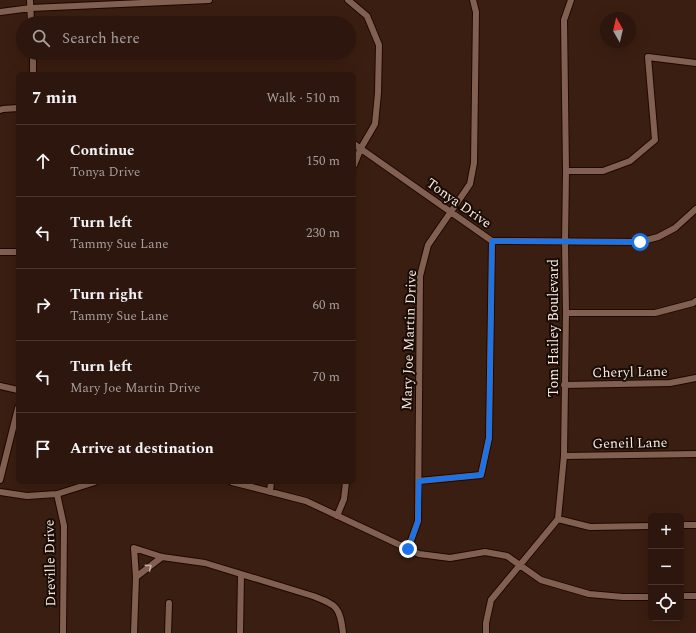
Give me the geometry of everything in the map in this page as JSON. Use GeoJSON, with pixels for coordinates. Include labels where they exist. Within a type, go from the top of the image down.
{"type":"FeatureCollection","features":[{"type":"Feature","properties":{"kind":"street"},"geometry":{"type":"LineString","coordinates":[[30,0],[31,16]]}},
{"type":"Feature","properties":{"kind":"street"},"geometry":{"type":"LineString","coordinates":[[0,12],[31,8],[209,0]]}},
{"type":"Feature","properties":{"kind":"street"},"geometry":{"type":"LineString","coordinates":[[348,0],[367,16],[379,45],[378,93],[375,124],[361,148],[356,160]]}},
{"type":"Feature","properties":{"kind":"street","name":"Mary Joe Martin Drive"},"geometry":{"type":"LineString","coordinates":[[408,549],[418,521],[420,276],[428,245],[470,184],[474,163],[476,12],[473,0]]}},
{"type":"Feature","properties":{"kind":"street","name":"Tom Hailey Boulevard"},"geometry":{"type":"LineString","coordinates":[[558,519],[564,456],[566,313],[564,20],[571,0]]}},
{"type":"Feature","properties":{"kind":"street"},"geometry":{"type":"LineString","coordinates":[[566,171],[603,171],[630,161],[655,140],[648,57],[696,63]]}},
{"type":"Feature","properties":{"kind":"street"},"geometry":{"type":"LineString","coordinates":[[33,60],[34,72]]}},
{"type":"Feature","properties":{"kind":"street"},"geometry":{"type":"LineString","coordinates":[[0,110],[16,108]]}},
{"type":"Feature","properties":{"kind":"street","name":"Tonya Drive"},"geometry":{"type":"LineString","coordinates":[[356,145],[492,241],[640,242],[658,237],[675,228],[696,210]]}},
{"type":"Feature","properties":{"kind":"street"},"geometry":{"type":"LineString","coordinates":[[419,481],[481,475],[489,438],[492,241]]}},
{"type":"Feature","properties":{"kind":"street"},"geometry":{"type":"LineString","coordinates":[[0,252],[16,252]]}},
{"type":"Feature","properties":{"kind":"street"},"geometry":{"type":"LineString","coordinates":[[566,313],[655,313],[696,301]]}},
{"type":"Feature","properties":{"kind":"street","name":"Cheryl Lane"},"geometry":{"type":"LineString","coordinates":[[564,385],[670,383],[696,378]]}},
{"type":"Feature","properties":{"kind":"street"},"geometry":{"type":"LineString","coordinates":[[0,386],[16,390]]}},
{"type":"Feature","properties":{"kind":"street"},"geometry":{"type":"LineString","coordinates":[[0,480],[16,416]]}},
{"type":"Feature","properties":{"kind":"street","name":"Geneil Lane"},"geometry":{"type":"LineString","coordinates":[[564,456],[696,454]]}},
{"type":"Feature","properties":{"kind":"street"},"geometry":{"type":"LineString","coordinates":[[0,492],[27,496],[57,494],[89,484]]}},
{"type":"Feature","properties":{"kind":"street"},"geometry":{"type":"LineString","coordinates":[[240,484],[306,501],[419,554],[450,558],[485,552],[507,556],[541,580],[589,594],[623,597],[648,597]]}},
{"type":"Feature","properties":{"kind":"street"},"geometry":{"type":"LineString","coordinates":[[270,492],[271,484]]}},
{"type":"Feature","properties":{"kind":"street"},"geometry":{"type":"LineString","coordinates":[[337,516],[344,499],[346,484]]}},
{"type":"Feature","properties":{"kind":"street","name":"Dreville Drive"},"geometry":{"type":"LineString","coordinates":[[57,494],[64,526],[63,633]]}},
{"type":"Feature","properties":{"kind":"street"},"geometry":{"type":"LineString","coordinates":[[486,633],[486,623],[491,600],[558,519],[590,527],[648,526]]}},
{"type":"Feature","properties":{"kind":"street"},"geometry":{"type":"LineString","coordinates":[[684,525],[696,525]]}},
{"type":"Feature","properties":{"kind":"street"},"geometry":{"type":"LineString","coordinates":[[134,633],[136,577],[134,548],[162,556],[205,563],[329,602],[337,609],[341,618],[343,633]]}},
{"type":"Feature","properties":{"kind":"street"},"geometry":{"type":"LineString","coordinates":[[136,577],[162,556]]}},
{"type":"Feature","properties":{"kind":"street"},"geometry":{"type":"LineString","coordinates":[[240,633],[241,574]]}},
{"type":"Feature","properties":{"kind":"street"},"geometry":{"type":"LineString","coordinates":[[684,596],[696,596]]}},
{"type":"Feature","properties":{"kind":"street"},"geometry":{"type":"LineString","coordinates":[[168,633],[169,603]]}},
{"type":"Feature","properties":{"kind":"route"},"geometry":{"type":"LineString","coordinates":[[408,549],[418,521],[419,481],[481,475],[489,438],[492,241],[640,242]]}}]}
